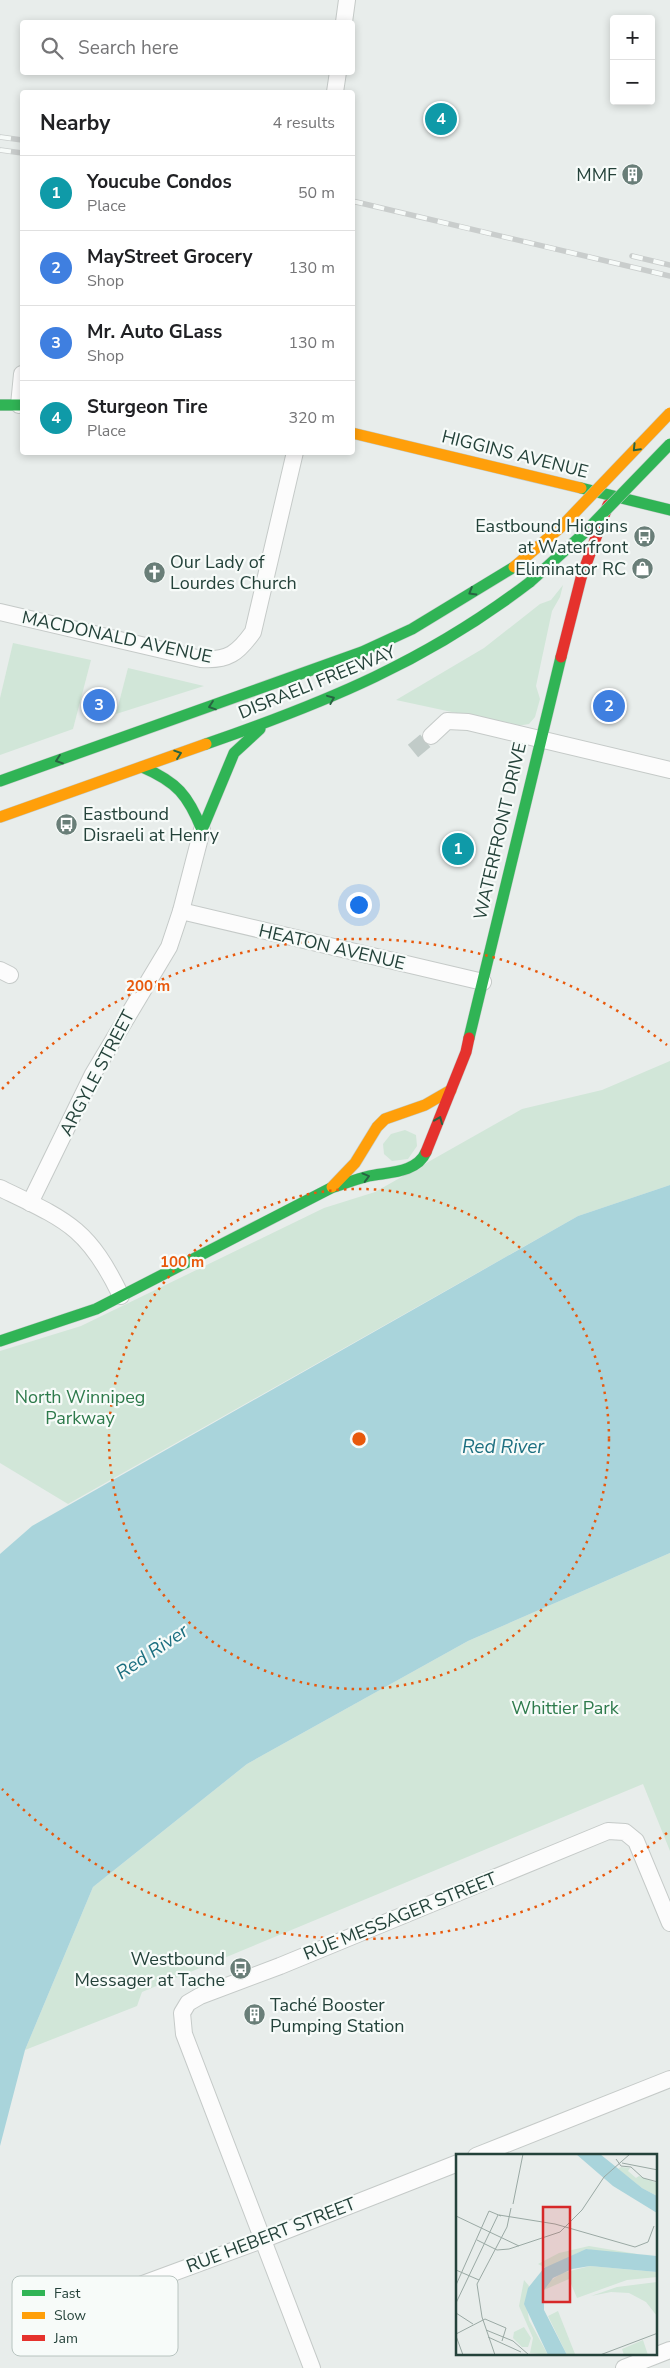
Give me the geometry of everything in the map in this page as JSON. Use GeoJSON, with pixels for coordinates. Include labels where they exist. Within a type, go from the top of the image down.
{"type":"FeatureCollection","features":[{"type":"Feature","properties":{"kind":"main road"},"geometry":{"type":"LineString","coordinates":[[0,405],[20,405]]}},
{"type":"Feature","properties":{"kind":"main road","name":"DISRAELI FREEWAY"},"geometry":{"type":"LineString","coordinates":[[0,781],[362,652],[412,629],[514,567],[561,527],[670,413]]}},
{"type":"Feature","properties":{"kind":"main road","name":"HIGGINS AVENUE"},"geometry":{"type":"LineString","coordinates":[[355,434],[670,510]]}},
{"type":"Feature","properties":{"kind":"main road","name":"DISRAELI FREEWAY"},"geometry":{"type":"LineString","coordinates":[[0,817],[267,723],[340,695],[410,663],[475,623],[530,582],[582,535],[670,444]]}},
{"type":"Feature","properties":{"kind":"main road","name":"WATERFRONT DRIVE"},"geometry":{"type":"LineString","coordinates":[[581,578],[587,515],[592,491]]}},
{"type":"Feature","properties":{"kind":"main road","name":"WATERFRONT DRIVE"},"geometry":{"type":"LineString","coordinates":[[0,1341],[66,1321],[121,1296],[331,1188],[368,1176],[403,1170],[420,1162],[466,1052],[540,739],[581,578],[605,518],[611,496]]}},
{"type":"Feature","properties":{"kind":"main road"},"geometry":{"type":"LineString","coordinates":[[202,830],[234,753],[267,723]]}},
{"type":"Feature","properties":{"kind":"main road"},"geometry":{"type":"LineString","coordinates":[[142,767],[163,775],[185,793],[191,802],[202,830]]}},
{"type":"Feature","properties":{"kind":"main road","name":"WATERFRONT DRIVE"},"geometry":{"type":"LineString","coordinates":[[331,1188],[354,1163],[385,1119],[425,1106],[451,1090]]}},
{"type":"Feature","properties":{"kind":"main road"},"geometry":{"type":"LineString","coordinates":[[400,1114],[410,1116],[420,1123],[428,1138],[427,1149]]}},
{"type":"Feature","properties":{"kind":"main road"},"geometry":{"type":"LineString","coordinates":[[374,1134],[373,1147],[379,1159],[391,1168],[403,1170]]}},
{"type":"Feature","properties":{"kind":"street"},"geometry":{"type":"LineString","coordinates":[[344,20],[347,0]]}},
{"type":"Feature","properties":{"kind":"street"},"geometry":{"type":"LineString","coordinates":[[335,90],[338,75]]}},
{"type":"Feature","properties":{"kind":"street","name":"MACDONALD AVENUE"},"geometry":{"type":"LineString","coordinates":[[0,612],[201,659],[218,660],[233,654],[244,644],[252,632],[294,455]]}},
{"type":"Feature","properties":{"kind":"street"},"geometry":{"type":"LineString","coordinates":[[431,736],[447,720],[468,722],[670,770]]}},
{"type":"Feature","properties":{"kind":"street","name":"ARGYLE STREET"},"geometry":{"type":"LineString","coordinates":[[30,1203],[93,1074],[169,948],[181,911],[202,830]]}},
{"type":"Feature","properties":{"kind":"street","name":"HEATON AVENUE"},"geometry":{"type":"LineString","coordinates":[[181,911],[483,982]]}},
{"type":"Feature","properties":{"kind":"street"},"geometry":{"type":"LineString","coordinates":[[0,1188],[64,1221],[87,1239],[105,1264],[121,1296]]}},
{"type":"Feature","properties":{"kind":"street","name":"RUE MESSAGER STREET"},"geometry":{"type":"LineString","coordinates":[[262,2240],[184,2034],[182,2013],[188,2003],[200,1996],[280,1966],[608,1831],[625,1832],[636,1841],[670,1923]]}},
{"type":"Feature","properties":{"kind":"street"},"geometry":{"type":"LineString","coordinates":[[481,2154],[670,2078]]}},
{"type":"Feature","properties":{"kind":"street","name":"RUE HEBERT STREET"},"geometry":{"type":"LineString","coordinates":[[164,2276],[456,2164]]}},
{"type":"Feature","properties":{"kind":"street"},"geometry":{"type":"LineString","coordinates":[[262,2240],[312,2368]]}},
{"type":"Feature","properties":{"kind":"street"},"geometry":{"type":"LineString","coordinates":[[658,2355],[670,2350]]}},
{"type":"Feature","properties":{"kind":"street"},"geometry":{"type":"LineString","coordinates":[[624,2368],[655,2356]]}},
{"type":"Feature","properties":{"kind":"green space"},"geometry":{"type":"Polygon","coordinates":[[[563,585],[560,597],[552,611],[536,686],[540,699],[535,717],[529,724],[517,726],[396,700],[484,648],[540,604],[551,600],[563,585]]]}},
{"type":"Feature","properties":{"kind":"green space"},"geometry":{"type":"Polygon","coordinates":[[[13,643],[91,660],[73,729],[0,755],[0,698],[13,643]]]}},
{"type":"Feature","properties":{"kind":"green space"},"geometry":{"type":"Polygon","coordinates":[[[128,668],[204,686],[116,714],[128,668]]]}},
{"type":"Feature","properties":{"kind":"green space","name":"North Winnipeg Parkway"},"geometry":{"type":"Polygon","coordinates":[[[670,1061],[670,1185],[578,1216],[68,1504],[0,1463],[0,1351],[81,1326],[324,1208],[375,1192],[522,1109],[602,1090],[670,1061]]]}},
{"type":"Feature","properties":{"kind":"green space"},"geometry":{"type":"Polygon","coordinates":[[[405,1130],[416,1135],[417,1146],[408,1159],[392,1161],[384,1154],[383,1144],[391,1134],[405,1130]]]}},
{"type":"Feature","properties":{"kind":"green space","name":"Whittier Park"},"geometry":{"type":"Polygon","coordinates":[[[670,1553],[670,1851],[643,1784],[142,1992],[137,2006],[25,2050],[93,1887],[247,1764],[468,1641],[670,1553]]]}},
{"type":"Feature","properties":{"kind":"water","name":"Red River"},"geometry":{"type":"Polygon","coordinates":[[[670,1185],[670,1553],[468,1641],[247,1764],[93,1887],[25,2050],[0,2146],[0,1554],[32,1526],[578,1216],[670,1185]]]}},
{"type":"Feature","properties":{"kind":"tunnel"},"geometry":{"type":"LineString","coordinates":[[413,751],[431,736]]}},
{"type":"Feature","properties":{"kind":"railway"},"geometry":{"type":"LineString","coordinates":[[0,137],[20,140]]}},
{"type":"Feature","properties":{"kind":"railway"},"geometry":{"type":"LineString","coordinates":[[0,150],[20,153]]}},
{"type":"Feature","properties":{"kind":"railway"},"geometry":{"type":"LineString","coordinates":[[355,202],[670,276]]}},
{"type":"Feature","properties":{"kind":"railway"},"geometry":{"type":"LineString","coordinates":[[632,256],[670,265]]}},
{"type":"Feature","properties":{"kind":"traffic: fast"},"geometry":{"type":"LineString","coordinates":[[0,405],[20,405]]}},
{"type":"Feature","properties":{"kind":"traffic: fast"},"geometry":{"type":"LineString","coordinates":[[530,582],[582,535],[670,444]]}},
{"type":"Feature","properties":{"kind":"traffic: fast"},"geometry":{"type":"LineString","coordinates":[[581,488],[670,510]]}},
{"type":"Feature","properties":{"kind":"traffic: fast"},"geometry":{"type":"LineString","coordinates":[[0,781],[362,652],[412,629],[514,567]]}},
{"type":"Feature","properties":{"kind":"traffic: fast"},"geometry":{"type":"LineString","coordinates":[[206,744],[293,712],[375,677],[453,635],[530,582]]}},
{"type":"Feature","properties":{"kind":"traffic: fast"},"geometry":{"type":"LineString","coordinates":[[469,1038],[561,657]]}},
{"type":"Feature","properties":{"kind":"traffic: fast"},"geometry":{"type":"LineString","coordinates":[[202,830],[234,753],[260,729]]}},
{"type":"Feature","properties":{"kind":"traffic: fast"},"geometry":{"type":"LineString","coordinates":[[142,767],[164,778],[180,791],[192,808],[202,830]]}},
{"type":"Feature","properties":{"kind":"traffic: fast"},"geometry":{"type":"LineString","coordinates":[[0,1341],[96,1309],[331,1188],[364,1177],[409,1168],[422,1159],[426,1152]]}},
{"type":"Feature","properties":{"kind":"traffic: slow"},"geometry":{"type":"LineString","coordinates":[[514,567],[561,527],[670,413]]}},
{"type":"Feature","properties":{"kind":"traffic: slow"},"geometry":{"type":"LineString","coordinates":[[355,434],[581,488]]}},
{"type":"Feature","properties":{"kind":"traffic: slow"},"geometry":{"type":"LineString","coordinates":[[0,817],[206,744]]}},
{"type":"Feature","properties":{"kind":"traffic: slow"},"geometry":{"type":"LineString","coordinates":[[332,1187],[355,1163],[377,1127],[385,1119],[425,1105],[451,1090]]}},
{"type":"Feature","properties":{"kind":"traffic: jam"},"geometry":{"type":"LineString","coordinates":[[561,657],[581,578],[608,505]]}},
{"type":"Feature","properties":{"kind":"traffic: jam"},"geometry":{"type":"LineString","coordinates":[[426,1152],[466,1052],[469,1038]]}},
{"type":"Feature","properties":{"kind":"place","name":"Sturgeon Tire"},"geometry":{"type":"Point","coordinates":[441,119]}},
{"type":"Feature","properties":{"kind":"place","name":"MMF"},"geometry":{"type":"Point","coordinates":[633,175]}},
{"type":"Feature","properties":{"kind":"place","name":"Eastbound Higgins at Waterfront"},"geometry":{"type":"Point","coordinates":[644,536]}},
{"type":"Feature","properties":{"kind":"place","name":"Eliminator RC"},"geometry":{"type":"Point","coordinates":[642,569]}},
{"type":"Feature","properties":{"kind":"place","name":"Our Lady of Lourdes Church"},"geometry":{"type":"Point","coordinates":[154,572]}},
{"type":"Feature","properties":{"kind":"place","name":"Mr. Auto GLass"},"geometry":{"type":"Point","coordinates":[99,705]}},
{"type":"Feature","properties":{"kind":"place","name":"MayStreet Grocery"},"geometry":{"type":"Point","coordinates":[609,706]}},
{"type":"Feature","properties":{"kind":"place","name":"Eastbound Disraeli at Henry"},"geometry":{"type":"Point","coordinates":[67,824]}},
{"type":"Feature","properties":{"kind":"place","name":"Youcube Condos"},"geometry":{"type":"Point","coordinates":[458,849]}},
{"type":"Feature","properties":{"kind":"place","name":"Westbound Messager at Tache"},"geometry":{"type":"Point","coordinates":[241,1969]}},
{"type":"Feature","properties":{"kind":"place","name":"Taché Booster Pumping Station"},"geometry":{"type":"Point","coordinates":[254,2015]}}]}
